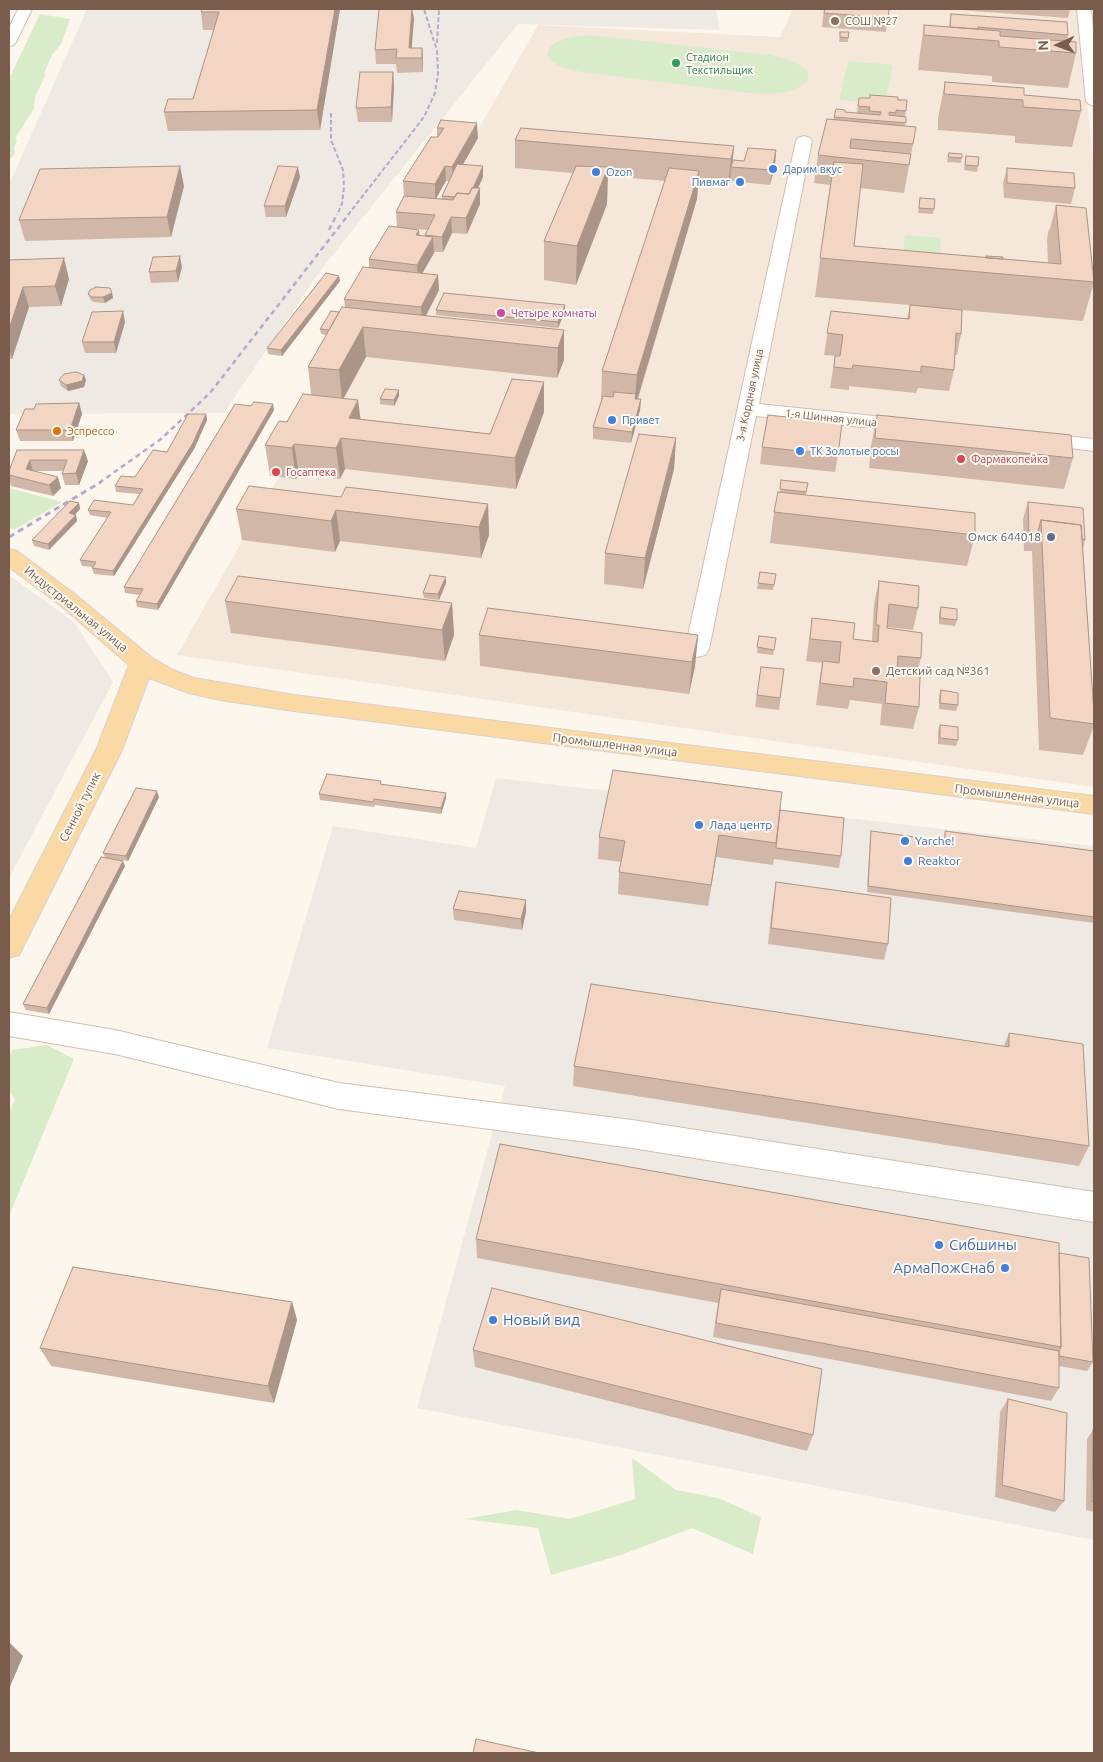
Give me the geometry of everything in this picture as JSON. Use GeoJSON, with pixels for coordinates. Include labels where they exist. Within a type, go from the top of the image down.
{"type":"FeatureCollection","features":[{"type":"Feature","properties":{"kind":"main road","name":"Индустриальная улица"},"geometry":{"type":"LineString","coordinates":[[9,556],[68,600],[142,663]]}},
{"type":"Feature","properties":{"kind":"main road","name":"Промышленная улица"},"geometry":{"type":"LineString","coordinates":[[142,663],[164,676],[189,685],[294,703],[1094,805]]}},
{"type":"Feature","properties":{"kind":"main road","name":"Сенной тупик"},"geometry":{"type":"LineString","coordinates":[[9,947],[109,750],[142,663]]}},
{"type":"Feature","properties":{"kind":"street"},"geometry":{"type":"LineString","coordinates":[[9,42],[26,9]]}},
{"type":"Feature","properties":{"kind":"street"},"geometry":{"type":"LineString","coordinates":[[1084,9],[1094,101]]}},
{"type":"Feature","properties":{"kind":"street","name":"3-я Кордная улица"},"geometry":{"type":"LineString","coordinates":[[697,649],[804,140]]}},
{"type":"Feature","properties":{"kind":"street","name":"1-я Шинная улица"},"geometry":{"type":"LineString","coordinates":[[747,410],[936,429]]}},
{"type":"Feature","properties":{"kind":"street"},"geometry":{"type":"LineString","coordinates":[[1015,437],[1094,445]]}},
{"type":"Feature","properties":{"kind":"street"},"geometry":{"type":"LineString","coordinates":[[9,1024],[114,1042],[339,1096],[632,1134],[1094,1208]]}},
{"type":"Feature","properties":{"kind":"shaded area"},"geometry":{"type":"Polygon","coordinates":[[[87,9],[716,9],[720,30],[518,24],[320,271],[224,413],[9,414],[9,185],[87,9]]]}},
{"type":"Feature","properties":{"kind":"shaded area"},"geometry":{"type":"Polygon","coordinates":[[[793,9],[1078,9],[1094,173],[1094,787],[177,655],[538,25],[780,37],[793,9]]]}},
{"type":"Feature","properties":{"kind":"shaded area"},"geometry":{"type":"Polygon","coordinates":[[[9,575],[75,623],[113,682],[9,878],[9,575]]]}},
{"type":"Feature","properties":{"kind":"shaded area"},"geometry":{"type":"Polygon","coordinates":[[[496,778],[1094,846],[1094,1540],[417,1408],[505,1086],[267,1048],[333,826],[476,848],[496,778]]]}},
{"type":"Feature","properties":{"kind":"green space"},"geometry":{"type":"Polygon","coordinates":[[[40,14],[70,19],[61,44],[52,55],[44,74],[45,76],[35,97],[34,109],[15,138],[17,141],[14,147],[15,154],[9,160],[9,79],[40,14]]]}},
{"type":"Feature","properties":{"kind":"green space","name":"Стадион Текстильщик"},"geometry":{"type":"Polygon","coordinates":[[[590,35],[770,55],[787,59],[800,65],[808,72],[808,80],[800,87],[787,92],[769,94],[749,93],[581,72],[564,68],[552,62],[547,55],[549,48],[558,41],[590,35]]]}},
{"type":"Feature","properties":{"kind":"green space"},"geometry":{"type":"Polygon","coordinates":[[[848,61],[893,65],[885,104],[839,100],[848,61]]]}},
{"type":"Feature","properties":{"kind":"green space"},"geometry":{"type":"Polygon","coordinates":[[[905,235],[941,238],[940,271],[902,268],[905,235]]]}},
{"type":"Feature","properties":{"kind":"green space"},"geometry":{"type":"Polygon","coordinates":[[[9,469],[13,470],[9,488],[9,469]]]}},
{"type":"Feature","properties":{"kind":"green space"},"geometry":{"type":"Polygon","coordinates":[[[9,488],[62,502],[14,530],[9,527],[9,488]]]}},
{"type":"Feature","properties":{"kind":"green space"},"geometry":{"type":"Polygon","coordinates":[[[47,1045],[74,1059],[9,1216],[9,1113],[15,1099],[9,1091],[9,1057],[12,1050],[47,1045]]]}},
{"type":"Feature","properties":{"kind":"green space"},"geometry":{"type":"Polygon","coordinates":[[[632,1458],[676,1490],[718,1498],[761,1517],[753,1554],[692,1528],[621,1555],[551,1575],[538,1528],[465,1519],[517,1510],[570,1519],[635,1499],[632,1458]]]}},
{"type":"Feature","properties":{"kind":"building"},"geometry":{"type":"Polygon","coordinates":[[[202,9],[335,9],[317,110],[164,112],[168,99],[193,99],[219,12],[201,12],[202,9]]]}},
{"type":"Feature","properties":{"kind":"building"},"geometry":{"type":"Polygon","coordinates":[[[379,9],[412,9],[409,48],[422,48],[422,58],[396,58],[397,49],[375,50],[379,9]]]}},
{"type":"Feature","properties":{"kind":"building"},"geometry":{"type":"Polygon","coordinates":[[[825,9],[889,9],[888,18],[824,13],[825,9]]]}},
{"type":"Feature","properties":{"kind":"building"},"geometry":{"type":"Polygon","coordinates":[[[951,14],[1067,22],[1068,35],[978,27],[978,29],[950,27],[951,14]]]}},
{"type":"Feature","properties":{"kind":"building"},"geometry":{"type":"Polygon","coordinates":[[[924,25],[1000,31],[1000,36],[1076,42],[1076,53],[999,47],[999,41],[924,35],[924,25]]]}},
{"type":"Feature","properties":{"kind":"building"},"geometry":{"type":"Polygon","coordinates":[[[840,32],[849,32],[848,38],[840,37],[840,32]]]}},
{"type":"Feature","properties":{"kind":"building"},"geometry":{"type":"Polygon","coordinates":[[[360,72],[393,72],[391,107],[356,108],[360,72]]]}},
{"type":"Feature","properties":{"kind":"building"},"geometry":{"type":"Polygon","coordinates":[[[945,82],[1024,88],[1024,95],[1080,100],[1081,111],[1023,107],[1023,100],[944,94],[945,82]]]}},
{"type":"Feature","properties":{"kind":"building"},"geometry":{"type":"Polygon","coordinates":[[[870,95],[898,97],[898,100],[907,100],[906,111],[896,110],[896,113],[889,112],[889,115],[906,117],[906,123],[834,117],[836,109],[845,110],[845,112],[880,115],[881,112],[869,111],[870,107],[858,106],[859,98],[870,98],[870,95]]]}},
{"type":"Feature","properties":{"kind":"building"},"geometry":{"type":"Polygon","coordinates":[[[827,119],[916,127],[913,144],[851,139],[850,148],[911,154],[909,165],[818,155],[827,119]]]}},
{"type":"Feature","properties":{"kind":"building"},"geometry":{"type":"Polygon","coordinates":[[[441,120],[477,123],[452,167],[445,166],[435,184],[403,181],[431,137],[438,137],[444,128],[437,128],[441,120]]]}},
{"type":"Feature","properties":{"kind":"building"},"geometry":{"type":"Polygon","coordinates":[[[521,128],[734,146],[731,159],[515,140],[521,128]]]}},
{"type":"Feature","properties":{"kind":"building"},"geometry":{"type":"Polygon","coordinates":[[[748,148],[776,150],[772,170],[731,167],[733,160],[744,161],[748,148]]]}},
{"type":"Feature","properties":{"kind":"building"},"geometry":{"type":"Polygon","coordinates":[[[949,153],[962,154],[962,158],[948,157],[949,153]]]}},
{"type":"Feature","properties":{"kind":"building"},"geometry":{"type":"Polygon","coordinates":[[[966,156],[979,157],[978,166],[965,165],[966,156]]]}},
{"type":"Feature","properties":{"kind":"building"},"geometry":{"type":"Polygon","coordinates":[[[834,162],[863,164],[854,246],[1061,264],[1056,205],[1086,208],[1094,282],[820,258],[834,162]]]}},
{"type":"Feature","properties":{"kind":"building"},"geometry":{"type":"Polygon","coordinates":[[[457,164],[483,166],[469,194],[457,193],[455,197],[442,196],[457,164]]]}},
{"type":"Feature","properties":{"kind":"building"},"geometry":{"type":"Polygon","coordinates":[[[180,166],[167,217],[19,220],[40,169],[180,166]]]}},
{"type":"Feature","properties":{"kind":"building"},"geometry":{"type":"Polygon","coordinates":[[[278,166],[298,167],[285,206],[264,206],[278,166]]]}},
{"type":"Feature","properties":{"kind":"building"},"geometry":{"type":"Polygon","coordinates":[[[576,166],[608,167],[577,246],[544,241],[576,166]]]}},
{"type":"Feature","properties":{"kind":"building"},"geometry":{"type":"Polygon","coordinates":[[[669,168],[699,171],[637,375],[602,371],[669,168]]]}},
{"type":"Feature","properties":{"kind":"building"},"geometry":{"type":"Polygon","coordinates":[[[1007,168],[1074,173],[1075,188],[1007,183],[1007,168]]]}},
{"type":"Feature","properties":{"kind":"building"},"geometry":{"type":"Polygon","coordinates":[[[472,188],[480,188],[466,218],[451,217],[442,237],[425,235],[435,215],[396,212],[404,196],[453,200],[457,193],[469,194],[472,188]]]}},
{"type":"Feature","properties":{"kind":"building"},"geometry":{"type":"Polygon","coordinates":[[[920,198],[935,199],[934,209],[919,208],[920,198]]]}},
{"type":"Feature","properties":{"kind":"building"},"geometry":{"type":"Polygon","coordinates":[[[389,226],[419,230],[416,235],[433,237],[417,265],[369,259],[389,226]]]}},
{"type":"Feature","properties":{"kind":"building"},"geometry":{"type":"Polygon","coordinates":[[[180,256],[176,271],[149,272],[153,257],[180,256]]]}},
{"type":"Feature","properties":{"kind":"building"},"geometry":{"type":"Polygon","coordinates":[[[986,256],[1003,257],[1003,259],[986,258],[986,256]]]}},
{"type":"Feature","properties":{"kind":"building"},"geometry":{"type":"Polygon","coordinates":[[[64,258],[55,286],[23,287],[9,329],[9,260],[64,258]]]}},
{"type":"Feature","properties":{"kind":"building"},"geometry":{"type":"Polygon","coordinates":[[[363,267],[438,275],[421,307],[344,299],[363,267]]]}},
{"type":"Feature","properties":{"kind":"building"},"geometry":{"type":"Polygon","coordinates":[[[326,273],[339,276],[281,350],[267,348],[326,273]]]}},
{"type":"Feature","properties":{"kind":"building"},"geometry":{"type":"Polygon","coordinates":[[[96,287],[110,288],[112,293],[103,297],[92,297],[88,294],[90,290],[96,287]]]}},
{"type":"Feature","properties":{"kind":"building","name":"Четыре комнаты"},"geometry":{"type":"Polygon","coordinates":[[[444,293],[565,305],[558,322],[436,310],[444,293]]]}},
{"type":"Feature","properties":{"kind":"building"},"geometry":{"type":"Polygon","coordinates":[[[910,305],[962,310],[961,334],[956,333],[954,370],[921,366],[921,372],[853,365],[852,369],[834,367],[835,356],[840,356],[843,335],[827,333],[831,311],[909,319],[910,305]]]}},
{"type":"Feature","properties":{"kind":"building"},"geometry":{"type":"Polygon","coordinates":[[[342,307],[564,330],[558,348],[363,327],[339,370],[308,367],[342,307]]]}},
{"type":"Feature","properties":{"kind":"building"},"geometry":{"type":"Polygon","coordinates":[[[123,311],[114,342],[82,342],[92,312],[123,311]]]}},
{"type":"Feature","properties":{"kind":"building"},"geometry":{"type":"Polygon","coordinates":[[[331,311],[339,312],[329,330],[320,329],[331,311]]]}},
{"type":"Feature","properties":{"kind":"building"},"geometry":{"type":"Polygon","coordinates":[[[76,372],[84,375],[82,381],[66,385],[59,380],[64,374],[76,372]]]}},
{"type":"Feature","properties":{"kind":"building"},"geometry":{"type":"Polygon","coordinates":[[[512,379],[544,382],[515,458],[341,438],[336,448],[294,444],[292,448],[265,445],[279,421],[287,422],[303,394],[358,400],[349,418],[490,434],[512,379]]]}},
{"type":"Feature","properties":{"kind":"building"},"geometry":{"type":"Polygon","coordinates":[[[385,389],[399,390],[394,400],[380,399],[385,389]]]}},
{"type":"Feature","properties":{"kind":"building"},"geometry":{"type":"Polygon","coordinates":[[[614,392],[636,394],[635,399],[641,399],[632,432],[593,427],[603,396],[613,397],[614,392]]]}},
{"type":"Feature","properties":{"kind":"building"},"geometry":{"type":"Polygon","coordinates":[[[254,402],[273,404],[157,604],[136,601],[143,589],[124,587],[235,404],[251,406],[254,402]]]}},
{"type":"Feature","properties":{"kind":"building"},"geometry":{"type":"Polygon","coordinates":[[[79,403],[70,430],[16,430],[25,409],[34,409],[36,404],[79,403]]]}},
{"type":"Feature","properties":{"kind":"building"},"geometry":{"type":"Polygon","coordinates":[[[188,414],[206,414],[193,443],[113,571],[92,568],[96,562],[80,560],[111,512],[88,510],[94,500],[133,505],[143,489],[115,486],[121,476],[135,477],[153,450],[167,452],[188,414]]]}},
{"type":"Feature","properties":{"kind":"building"},"geometry":{"type":"Polygon","coordinates":[[[768,415],[842,423],[838,455],[762,447],[768,415]]]}},
{"type":"Feature","properties":{"kind":"building"},"geometry":{"type":"Polygon","coordinates":[[[877,415],[1071,435],[1073,458],[875,438],[877,415]]]}},
{"type":"Feature","properties":{"kind":"building"},"geometry":{"type":"Polygon","coordinates":[[[639,434],[676,438],[645,558],[605,553],[639,434]]]}},
{"type":"Feature","properties":{"kind":"building"},"geometry":{"type":"Polygon","coordinates":[[[17,450],[84,450],[76,473],[62,474],[67,460],[30,460],[26,469],[58,477],[49,485],[9,475],[17,450]]]}},
{"type":"Feature","properties":{"kind":"building"},"geometry":{"type":"Polygon","coordinates":[[[781,480],[808,483],[806,492],[780,489],[781,480]]]}},
{"type":"Feature","properties":{"kind":"building"},"geometry":{"type":"Polygon","coordinates":[[[249,486],[341,497],[346,487],[488,504],[479,527],[336,510],[331,521],[236,509],[249,486]]]}},
{"type":"Feature","properties":{"kind":"building"},"geometry":{"type":"Polygon","coordinates":[[[778,492],[975,513],[975,535],[774,512],[778,492]]]}},
{"type":"Feature","properties":{"kind":"building"},"geometry":{"type":"Polygon","coordinates":[[[70,501],[79,503],[69,513],[76,515],[48,544],[32,540],[70,501]]]}},
{"type":"Feature","properties":{"kind":"building"},"geometry":{"type":"Polygon","coordinates":[[[1028,502],[1083,508],[1085,540],[1082,539],[1081,525],[1041,520],[1037,535],[1029,534],[1028,502]]]}},
{"type":"Feature","properties":{"kind":"building"},"geometry":{"type":"Polygon","coordinates":[[[1041,520],[1081,525],[1094,724],[1050,718],[1041,520]]]}},
{"type":"Feature","properties":{"kind":"building"},"geometry":{"type":"Polygon","coordinates":[[[760,572],[776,574],[774,585],[758,583],[760,572]]]}},
{"type":"Feature","properties":{"kind":"building"},"geometry":{"type":"Polygon","coordinates":[[[430,575],[446,577],[438,594],[423,593],[430,575]]]}},
{"type":"Feature","properties":{"kind":"building"},"geometry":{"type":"Polygon","coordinates":[[[238,576],[452,603],[442,630],[225,601],[238,576]]]}},
{"type":"Feature","properties":{"kind":"building"},"geometry":{"type":"Polygon","coordinates":[[[879,581],[919,586],[918,608],[889,604],[887,628],[922,633],[921,658],[898,656],[897,673],[920,676],[919,707],[885,703],[887,682],[854,678],[853,687],[820,683],[823,661],[839,663],[841,642],[810,639],[812,618],[855,623],[853,639],[878,642],[879,625],[876,625],[879,581]]]}},
{"type":"Feature","properties":{"kind":"building"},"geometry":{"type":"Polygon","coordinates":[[[941,607],[957,609],[957,620],[940,618],[941,607]]]}},
{"type":"Feature","properties":{"kind":"building"},"geometry":{"type":"Polygon","coordinates":[[[488,608],[698,635],[692,662],[479,635],[488,608]]]}},
{"type":"Feature","properties":{"kind":"building"},"geometry":{"type":"Polygon","coordinates":[[[759,636],[776,638],[774,650],[757,647],[759,636]]]}},
{"type":"Feature","properties":{"kind":"building"},"geometry":{"type":"Polygon","coordinates":[[[761,667],[784,669],[780,698],[757,695],[761,667]]]}},
{"type":"Feature","properties":{"kind":"building"},"geometry":{"type":"Polygon","coordinates":[[[941,690],[958,693],[958,705],[940,703],[941,690]]]}},
{"type":"Feature","properties":{"kind":"building"},"geometry":{"type":"Polygon","coordinates":[[[940,725],[958,727],[958,740],[940,738],[940,725]]]}},
{"type":"Feature","properties":{"kind":"building"},"geometry":{"type":"Polygon","coordinates":[[[613,770],[782,792],[776,843],[719,835],[711,885],[619,872],[625,841],[599,837],[613,770]]]}},
{"type":"Feature","properties":{"kind":"building"},"geometry":{"type":"Polygon","coordinates":[[[327,774],[381,781],[380,784],[446,793],[441,808],[374,799],[373,802],[319,794],[327,774]]]}},
{"type":"Feature","properties":{"kind":"building"},"geometry":{"type":"Polygon","coordinates":[[[136,788],[157,791],[126,856],[103,853],[136,788]]]}},
{"type":"Feature","properties":{"kind":"building"},"geometry":{"type":"Polygon","coordinates":[[[780,810],[844,818],[841,856],[776,848],[780,810]]]}},
{"type":"Feature","properties":{"kind":"building"},"geometry":{"type":"Polygon","coordinates":[[[871,831],[945,841],[945,831],[1094,851],[1094,917],[868,886],[871,831]]]}},
{"type":"Feature","properties":{"kind":"building"},"geometry":{"type":"Polygon","coordinates":[[[101,857],[123,861],[47,1008],[23,1004],[101,857]]]}},
{"type":"Feature","properties":{"kind":"building"},"geometry":{"type":"Polygon","coordinates":[[[776,882],[891,898],[888,944],[771,928],[776,882]]]}},
{"type":"Feature","properties":{"kind":"building"},"geometry":{"type":"Polygon","coordinates":[[[459,891],[526,900],[521,919],[453,909],[459,891]]]}},
{"type":"Feature","properties":{"kind":"building"},"geometry":{"type":"Polygon","coordinates":[[[591,984],[1009,1047],[1009,1033],[1083,1044],[1089,1146],[574,1066],[591,984]]]}},
{"type":"Feature","properties":{"kind":"building"},"geometry":{"type":"Polygon","coordinates":[[[500,1144],[1059,1243],[1061,1347],[476,1239],[500,1144]]]}},
{"type":"Feature","properties":{"kind":"building"},"geometry":{"type":"Polygon","coordinates":[[[1059,1253],[1089,1258],[1093,1362],[1059,1356],[1061,1347],[1059,1253]]]}},
{"type":"Feature","properties":{"kind":"building"},"geometry":{"type":"Polygon","coordinates":[[[73,1267],[292,1302],[268,1386],[40,1348],[73,1267]]]}},
{"type":"Feature","properties":{"kind":"building"},"geometry":{"type":"Polygon","coordinates":[[[492,1288],[822,1369],[813,1435],[473,1350],[492,1288]]]}},
{"type":"Feature","properties":{"kind":"building"},"geometry":{"type":"Polygon","coordinates":[[[721,1289],[1059,1351],[1059,1388],[716,1323],[721,1289]]]}},
{"type":"Feature","properties":{"kind":"building"},"geometry":{"type":"Polygon","coordinates":[[[1008,1399],[1067,1413],[1064,1501],[1002,1485],[1008,1399]]]}},
{"type":"Feature","properties":{"kind":"building"},"geometry":{"type":"Polygon","coordinates":[[[1093,1430],[1094,1502],[1092,1502],[1093,1430]]]}},
{"type":"Feature","properties":{"kind":"building"},"geometry":{"type":"Polygon","coordinates":[[[476,1739],[539,1753],[473,1753],[476,1739]]]}},
{"type":"Feature","properties":{"kind":"railway"},"geometry":{"type":"LineString","coordinates":[[348,215],[424,117],[435,93],[438,74],[437,51],[424,9]]}},
{"type":"Feature","properties":{"kind":"railway"},"geometry":{"type":"LineString","coordinates":[[437,43],[439,9]]}},
{"type":"Feature","properties":{"kind":"railway"},"geometry":{"type":"LineString","coordinates":[[331,113],[331,140],[343,170],[342,204],[337,215]]}},
{"type":"Feature","properties":{"kind":"railway"},"geometry":{"type":"LineString","coordinates":[[329,230],[337,214]]}},
{"type":"Feature","properties":{"kind":"railway"},"geometry":{"type":"LineString","coordinates":[[99,483],[161,439],[210,393],[349,214]]}},
{"type":"Feature","properties":{"kind":"railway"},"geometry":{"type":"LineString","coordinates":[[9,537],[101,482]]}},
{"type":"Feature","properties":{"kind":"place","name":"СОШ №27"},"geometry":{"type":"Point","coordinates":[835,21]}},
{"type":"Feature","properties":{"kind":"place","name":"Стадион Текстильщик"},"geometry":{"type":"Point","coordinates":[676,63]}},
{"type":"Feature","properties":{"kind":"place","name":"Дарим вкус"},"geometry":{"type":"Point","coordinates":[773,169]}},
{"type":"Feature","properties":{"kind":"place","name":"Ozon"},"geometry":{"type":"Point","coordinates":[596,172]}},
{"type":"Feature","properties":{"kind":"place","name":"Пивмаг"},"geometry":{"type":"Point","coordinates":[740,182]}},
{"type":"Feature","properties":{"kind":"place","name":"Четыре комнаты"},"geometry":{"type":"Point","coordinates":[501,313]}},
{"type":"Feature","properties":{"kind":"place","name":"Привет"},"geometry":{"type":"Point","coordinates":[612,420]}},
{"type":"Feature","properties":{"kind":"place","name":"Эспрессо"},"geometry":{"type":"Point","coordinates":[57,431]}},
{"type":"Feature","properties":{"kind":"place","name":"ТК Золотые росы"},"geometry":{"type":"Point","coordinates":[800,451]}},
{"type":"Feature","properties":{"kind":"place","name":"Фармакопейка"},"geometry":{"type":"Point","coordinates":[961,459]}},
{"type":"Feature","properties":{"kind":"place","name":"Госаптека"},"geometry":{"type":"Point","coordinates":[276,472]}},
{"type":"Feature","properties":{"kind":"place","name":"Омск 644018"},"geometry":{"type":"Point","coordinates":[1051,537]}},
{"type":"Feature","properties":{"kind":"place","name":"Детский сад №361"},"geometry":{"type":"Point","coordinates":[876,671]}},
{"type":"Feature","properties":{"kind":"place","name":"Лада центр"},"geometry":{"type":"Point","coordinates":[699,825]}},
{"type":"Feature","properties":{"kind":"place","name":"Yarche!"},"geometry":{"type":"Point","coordinates":[905,841]}},
{"type":"Feature","properties":{"kind":"place","name":"Reaktor"},"geometry":{"type":"Point","coordinates":[908,861]}},
{"type":"Feature","properties":{"kind":"place","name":"Сибшины"},"geometry":{"type":"Point","coordinates":[939,1245]}},
{"type":"Feature","properties":{"kind":"place","name":"АрмаПожСнаб"},"geometry":{"type":"Point","coordinates":[1005,1268]}},
{"type":"Feature","properties":{"kind":"place","name":"Новый вид"},"geometry":{"type":"Point","coordinates":[493,1320]}}]}
